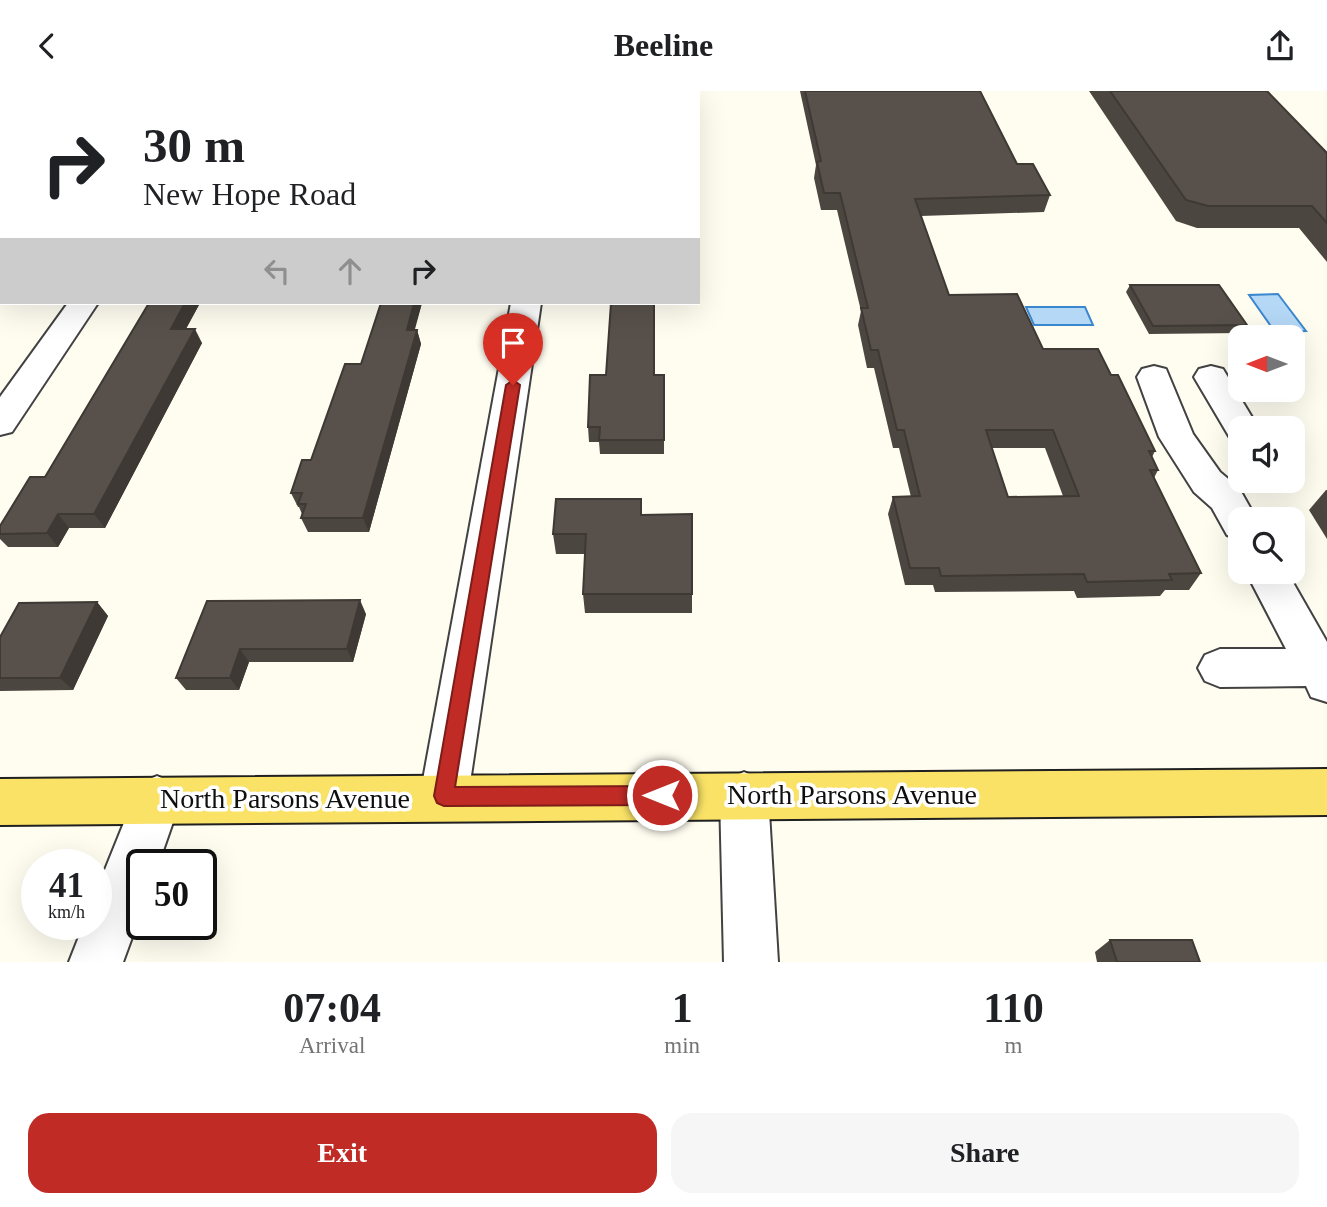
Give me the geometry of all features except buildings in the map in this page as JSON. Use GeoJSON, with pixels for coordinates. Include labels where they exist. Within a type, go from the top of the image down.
{"type":"FeatureCollection","features":[{"type":"Feature","properties":{"kind":"main road","name":"North Parsons Avenue"},"geometry":{"type":"LineString","coordinates":[[0,802],[444,796],[1327,792]]}},
{"type":"Feature","properties":{"kind":"street"},"geometry":{"type":"LineString","coordinates":[[0,422],[81,305]]}},
{"type":"Feature","properties":{"kind":"street"},"geometry":{"type":"LineString","coordinates":[[444,796],[526,305]]}},
{"type":"Feature","properties":{"kind":"street"},"geometry":{"type":"LineString","coordinates":[[1154,377],[1177,437],[1208,482],[1236,501]]}},
{"type":"Feature","properties":{"kind":"street"},"geometry":{"type":"LineString","coordinates":[[1211,377],[1234,416]]}},
{"type":"Feature","properties":{"kind":"street"},"geometry":{"type":"LineString","coordinates":[[1273,584],[1324,673]]}},
{"type":"Feature","properties":{"kind":"street"},"geometry":{"type":"LineString","coordinates":[[1220,668],[1324,673]]}},
{"type":"Feature","properties":{"kind":"street"},"geometry":{"type":"LineString","coordinates":[[744,795],[751,962]]}},
{"type":"Feature","properties":{"kind":"street"},"geometry":{"type":"LineString","coordinates":[[96,962],[158,799]]}},
{"type":"Feature","properties":{"kind":"water"},"geometry":{"type":"Polygon","coordinates":[[[1278,294],[1301,325],[1270,325],[1249,295],[1278,294]]]}},
{"type":"Feature","properties":{"kind":"water"},"geometry":{"type":"Polygon","coordinates":[[[1026,307],[1085,307],[1093,325],[1034,325],[1026,307]]]}},
{"type":"Feature","properties":{"kind":"route"},"geometry":{"type":"LineString","coordinates":[[513,385],[444,796],[662,795]]}}]}
